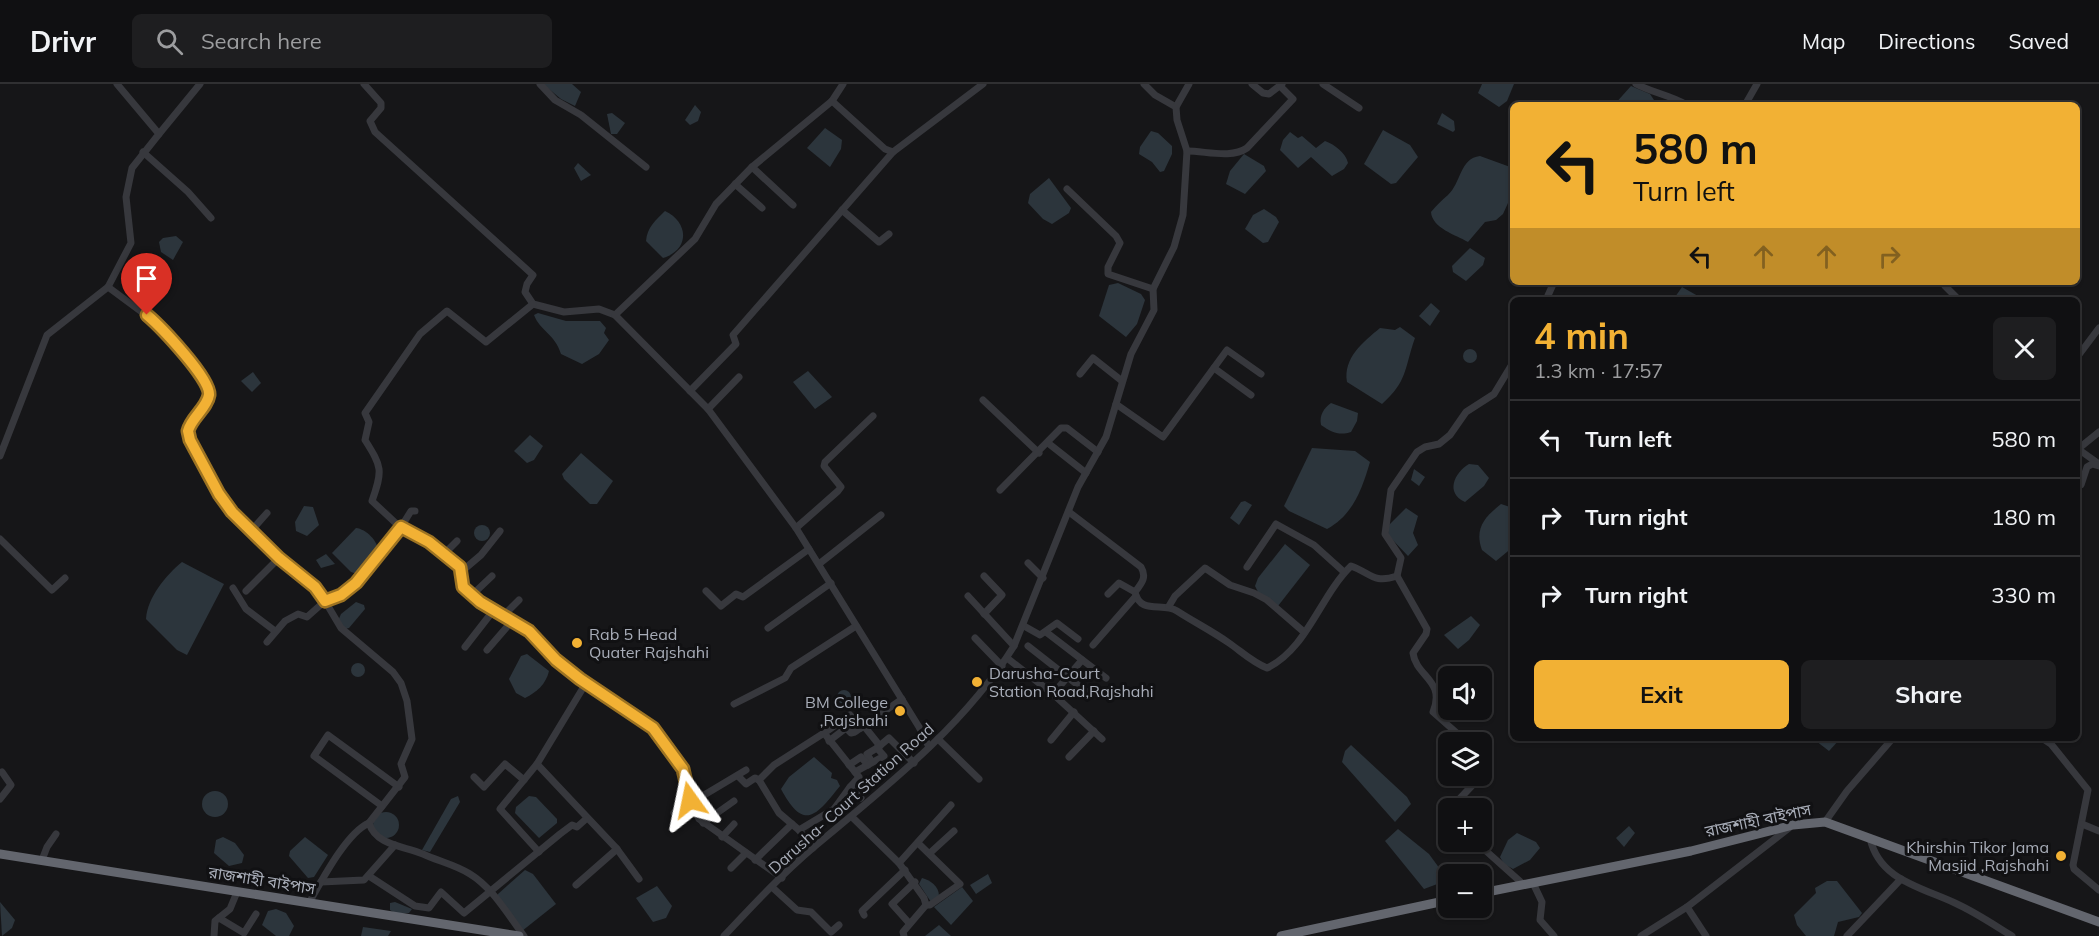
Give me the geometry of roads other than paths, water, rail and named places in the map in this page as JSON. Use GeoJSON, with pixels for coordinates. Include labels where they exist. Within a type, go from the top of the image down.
{"type":"FeatureCollection","features":[{"type":"Feature","properties":{"kind":"highway","name":"রাজশাহী বাইপাস"},"geometry":{"type":"LineString","coordinates":[[1492,891],[1690,851],[1793,825],[1825,822],[2099,922]]}},
{"type":"Feature","properties":{"kind":"highway","name":"রাজশাহী বাইপাস"},"geometry":{"type":"LineString","coordinates":[[0,854],[512,935]]}},
{"type":"Feature","properties":{"kind":"highway"},"geometry":{"type":"LineString","coordinates":[[1281,936],[1438,902]]}},
{"type":"Feature","properties":{"kind":"street"},"geometry":{"type":"LineString","coordinates":[[117,84],[159,134]]}},
{"type":"Feature","properties":{"kind":"street"},"geometry":{"type":"LineString","coordinates":[[0,456],[47,335],[108,287],[131,243],[126,197],[132,168],[142,152],[201,84]]}},
{"type":"Feature","properties":{"kind":"street"},"geometry":{"type":"LineString","coordinates":[[364,84],[381,103],[381,108],[370,121],[375,132],[533,275],[525,292],[533,304],[564,312],[599,309],[615,315],[708,409],[796,528],[902,699],[929,747]]}},
{"type":"Feature","properties":{"kind":"street"},"geometry":{"type":"LineString","coordinates":[[540,84],[555,100],[581,115],[646,167]]}},
{"type":"Feature","properties":{"kind":"street"},"geometry":{"type":"LineString","coordinates":[[615,315],[694,239],[716,204],[735,184],[752,167],[832,101],[843,84]]}},
{"type":"Feature","properties":{"kind":"street"},"geometry":{"type":"LineString","coordinates":[[690,391],[736,344],[733,336],[893,152],[983,84]]}},
{"type":"Feature","properties":{"kind":"street"},"geometry":{"type":"LineString","coordinates":[[1144,84],[1155,95],[1176,107],[1189,84]]}},
{"type":"Feature","properties":{"kind":"street"},"geometry":{"type":"LineString","coordinates":[[1187,151],[1240,153],[1293,99],[1281,85],[1269,94],[1263,93],[1252,84]]}},
{"type":"Feature","properties":{"kind":"street"},"geometry":{"type":"LineString","coordinates":[[1323,84],[1359,108]]}},
{"type":"Feature","properties":{"kind":"street"},"geometry":{"type":"LineString","coordinates":[[1636,84],[1658,95],[1670,95],[1682,102]]}},
{"type":"Feature","properties":{"kind":"street"},"geometry":{"type":"LineString","coordinates":[[1747,102],[1757,84]]}},
{"type":"Feature","properties":{"kind":"street"},"geometry":{"type":"LineString","coordinates":[[832,101],[885,149],[893,152]]}},
{"type":"Feature","properties":{"kind":"street","name":"Darusha- Court Station Road"},"geometry":{"type":"LineString","coordinates":[[724,936],[813,848],[914,763],[938,739],[1002,666],[1014,646],[1070,512],[1078,487],[1098,452],[1131,354],[1154,310],[1154,289],[1174,247],[1183,215],[1187,151],[1176,107]]}},
{"type":"Feature","properties":{"kind":"street"},"geometry":{"type":"LineString","coordinates":[[142,152],[188,192],[211,218]]}},
{"type":"Feature","properties":{"kind":"street"},"geometry":{"type":"LineString","coordinates":[[752,167],[793,205]]}},
{"type":"Feature","properties":{"kind":"street"},"geometry":{"type":"LineString","coordinates":[[735,184],[762,208]]}},
{"type":"Feature","properties":{"kind":"street"},"geometry":{"type":"LineString","coordinates":[[1067,189],[1116,236],[1120,243],[1108,267],[1108,274],[1154,289]]}},
{"type":"Feature","properties":{"kind":"street"},"geometry":{"type":"LineString","coordinates":[[842,210],[879,242],[889,234]]}},
{"type":"Feature","properties":{"kind":"street"},"geometry":{"type":"LineString","coordinates":[[1946,285],[1956,297]]}},
{"type":"Feature","properties":{"kind":"street"},"geometry":{"type":"LineString","coordinates":[[108,287],[158,324],[203,379],[209,394],[188,429],[190,440],[219,494],[251,531],[279,558],[315,587],[341,628],[393,672],[401,683],[407,700],[412,742],[402,762],[405,777],[369,823],[357,832],[321,882],[309,903]]}},
{"type":"Feature","properties":{"kind":"street"},"geometry":{"type":"LineString","coordinates":[[533,304],[486,342],[447,311],[420,334],[364,413],[369,422],[365,440],[380,464],[381,475],[372,501],[386,517],[421,537],[460,567],[463,587],[472,595],[502,617],[529,631],[556,660],[653,728],[683,769],[691,803],[703,823],[782,878]]}},
{"type":"Feature","properties":{"kind":"street"},"geometry":{"type":"LineString","coordinates":[[2080,353],[2099,328]]}},
{"type":"Feature","properties":{"kind":"street"},"geometry":{"type":"LineString","coordinates":[[1116,404],[1160,436],[1166,436],[1228,350],[1261,374]]}},
{"type":"Feature","properties":{"kind":"street"},"geometry":{"type":"LineString","coordinates":[[1080,374],[1093,358],[1122,381]]}},
{"type":"Feature","properties":{"kind":"street"},"geometry":{"type":"LineString","coordinates":[[1214,368],[1251,395]]}},
{"type":"Feature","properties":{"kind":"street"},"geometry":{"type":"LineString","coordinates":[[1456,732],[1433,712],[1438,700],[1436,689],[1414,659],[1413,652],[1427,629],[1397,576],[1401,558],[1385,534],[1391,490],[1417,452],[1425,447],[1439,444],[1450,435],[1466,412],[1494,394],[1510,368]]}},
{"type":"Feature","properties":{"kind":"street"},"geometry":{"type":"LineString","coordinates":[[708,409],[739,378]]}},
{"type":"Feature","properties":{"kind":"street"},"geometry":{"type":"LineString","coordinates":[[983,400],[1039,453]]}},
{"type":"Feature","properties":{"kind":"street"},"geometry":{"type":"LineString","coordinates":[[796,528],[841,487],[824,466],[825,462],[873,416]]}},
{"type":"Feature","properties":{"kind":"street"},"geometry":{"type":"LineString","coordinates":[[1000,490],[1064,427],[1098,452]]}},
{"type":"Feature","properties":{"kind":"street"},"geometry":{"type":"LineString","coordinates":[[2080,447],[2099,432]]}},
{"type":"Feature","properties":{"kind":"street"},"geometry":{"type":"LineString","coordinates":[[1048,442],[1086,473]]}},
{"type":"Feature","properties":{"kind":"street"},"geometry":{"type":"LineString","coordinates":[[2080,451],[2099,465]]}},
{"type":"Feature","properties":{"kind":"street"},"geometry":{"type":"LineString","coordinates":[[2080,485],[2087,473],[2087,467],[2092,464],[2099,465]]}},
{"type":"Feature","properties":{"kind":"street"},"geometry":{"type":"LineString","coordinates":[[267,642],[275,631],[295,615],[307,617],[325,601],[341,595],[356,583],[411,511],[415,511]]}},
{"type":"Feature","properties":{"kind":"street"},"geometry":{"type":"LineString","coordinates":[[1070,512],[1142,567],[1145,573],[1144,580],[1136,594],[1093,645]]}},
{"type":"Feature","properties":{"kind":"street"},"geometry":{"type":"LineString","coordinates":[[251,531],[267,513]]}},
{"type":"Feature","properties":{"kind":"street"},"geometry":{"type":"LineString","coordinates":[[819,564],[880,515]]}},
{"type":"Feature","properties":{"kind":"street"},"geometry":{"type":"LineString","coordinates":[[1247,567],[1276,524],[1314,545],[1344,572]]}},
{"type":"Feature","properties":{"kind":"street"},"geometry":{"type":"LineString","coordinates":[[461,572],[481,555],[500,531]]}},
{"type":"Feature","properties":{"kind":"street"},"geometry":{"type":"LineString","coordinates":[[0,539],[52,590],[65,578]]}},
{"type":"Feature","properties":{"kind":"street"},"geometry":{"type":"LineString","coordinates":[[444,554],[457,541]]}},
{"type":"Feature","properties":{"kind":"street"},"geometry":{"type":"LineString","coordinates":[[706,591],[721,606],[736,594],[743,597],[809,549]]}},
{"type":"Feature","properties":{"kind":"street"},"geometry":{"type":"LineString","coordinates":[[246,591],[279,558]]}},
{"type":"Feature","properties":{"kind":"street"},"geometry":{"type":"LineString","coordinates":[[1028,563],[1043,578]]}},
{"type":"Feature","properties":{"kind":"street"},"geometry":{"type":"LineString","coordinates":[[1108,594],[1119,583],[1154,609],[1169,606],[1228,642],[1253,663],[1267,668],[1279,663],[1304,632],[1344,572],[1352,566],[1373,578],[1383,580],[1397,576]]}},
{"type":"Feature","properties":{"kind":"street"},"geometry":{"type":"LineString","coordinates":[[1169,606],[1175,596],[1205,568],[1230,585],[1267,600],[1304,632]]}},
{"type":"Feature","properties":{"kind":"street"},"geometry":{"type":"LineString","coordinates":[[472,595],[492,576]]}},
{"type":"Feature","properties":{"kind":"street"},"geometry":{"type":"LineString","coordinates":[[984,576],[1002,595],[984,614]]}},
{"type":"Feature","properties":{"kind":"street"},"geometry":{"type":"LineString","coordinates":[[768,628],[831,583]]}},
{"type":"Feature","properties":{"kind":"street"},"geometry":{"type":"LineString","coordinates":[[233,588],[246,609],[275,631]]}},
{"type":"Feature","properties":{"kind":"street"},"geometry":{"type":"LineString","coordinates":[[968,596],[1014,646]]}},
{"type":"Feature","properties":{"kind":"street"},"geometry":{"type":"LineString","coordinates":[[502,617],[519,600]]}},
{"type":"Feature","properties":{"kind":"street"},"geometry":{"type":"LineString","coordinates":[[465,647],[493,611]]}},
{"type":"Feature","properties":{"kind":"street"},"geometry":{"type":"LineString","coordinates":[[487,650],[512,621]]}},
{"type":"Feature","properties":{"kind":"street"},"geometry":{"type":"LineString","coordinates":[[1024,626],[1040,635],[1057,623],[1078,639]]}},
{"type":"Feature","properties":{"kind":"street"},"geometry":{"type":"LineString","coordinates":[[734,704],[785,678],[791,668],[856,626]]}},
{"type":"Feature","properties":{"kind":"street"},"geometry":{"type":"LineString","coordinates":[[1046,632],[1106,678]]}},
{"type":"Feature","properties":{"kind":"street"},"geometry":{"type":"LineString","coordinates":[[975,638],[1002,666]]}},
{"type":"Feature","properties":{"kind":"street"},"geometry":{"type":"LineString","coordinates":[[1028,646],[1088,693]]}},
{"type":"Feature","properties":{"kind":"street"},"geometry":{"type":"LineString","coordinates":[[1007,658],[1053,694],[1102,739]]}},
{"type":"Feature","properties":{"kind":"street"},"geometry":{"type":"LineString","coordinates":[[1053,694],[1082,660]]}},
{"type":"Feature","properties":{"kind":"street"},"geometry":{"type":"LineString","coordinates":[[539,852],[500,809],[537,764],[586,683]]}},
{"type":"Feature","properties":{"kind":"street"},"geometry":{"type":"LineString","coordinates":[[829,741],[846,728],[851,734],[902,699]]}},
{"type":"Feature","properties":{"kind":"street"},"geometry":{"type":"LineString","coordinates":[[1051,740],[1074,712]]}},
{"type":"Feature","properties":{"kind":"street"},"geometry":{"type":"LineString","coordinates":[[759,780],[774,765],[850,715],[884,756],[855,772]]}},
{"type":"Feature","properties":{"kind":"street"},"geometry":{"type":"LineString","coordinates":[[1069,757],[1094,731]]}},
{"type":"Feature","properties":{"kind":"street"},"geometry":{"type":"LineString","coordinates":[[799,830],[834,809],[859,777],[824,733]]}},
{"type":"Feature","properties":{"kind":"street"},"geometry":{"type":"LineString","coordinates":[[382,806],[314,756],[328,735],[399,787]]}},
{"type":"Feature","properties":{"kind":"street"},"geometry":{"type":"LineString","coordinates":[[878,747],[889,738],[914,763]]}},
{"type":"Feature","properties":{"kind":"street"},"geometry":{"type":"LineString","coordinates":[[938,739],[979,779]]}},
{"type":"Feature","properties":{"kind":"street"},"geometry":{"type":"LineString","coordinates":[[1825,822],[1847,791],[1890,741]]}},
{"type":"Feature","properties":{"kind":"street"},"geometry":{"type":"LineString","coordinates":[[2045,741],[2088,790],[2074,869],[2099,890]]}},
{"type":"Feature","properties":{"kind":"street"},"geometry":{"type":"LineString","coordinates":[[849,765],[861,757],[870,764]]}},
{"type":"Feature","properties":{"kind":"street"},"geometry":{"type":"LineString","coordinates":[[474,777],[484,787],[505,764],[524,780]]}},
{"type":"Feature","properties":{"kind":"street"},"geometry":{"type":"LineString","coordinates":[[537,764],[586,819],[617,849],[639,879]]}},
{"type":"Feature","properties":{"kind":"street"},"geometry":{"type":"LineString","coordinates":[[678,819],[675,813],[746,770]]}},
{"type":"Feature","properties":{"kind":"street"},"geometry":{"type":"LineString","coordinates":[[0,799],[11,785],[2,772]]}},
{"type":"Feature","properties":{"kind":"street"},"geometry":{"type":"LineString","coordinates":[[738,776],[746,784],[755,778],[759,780],[779,813],[799,830],[813,848]]}},
{"type":"Feature","properties":{"kind":"street"},"geometry":{"type":"LineString","coordinates":[[1462,798],[1472,786]]}},
{"type":"Feature","properties":{"kind":"street"},"geometry":{"type":"LineString","coordinates":[[850,787],[861,798]]}},
{"type":"Feature","properties":{"kind":"street"},"geometry":{"type":"LineString","coordinates":[[703,823],[734,801]]}},
{"type":"Feature","properties":{"kind":"street"},"geometry":{"type":"LineString","coordinates":[[899,863],[919,844],[951,806]]}},
{"type":"Feature","properties":{"kind":"street"},"geometry":{"type":"LineString","coordinates":[[852,817],[905,870],[917,885],[926,904]]}},
{"type":"Feature","properties":{"kind":"street"},"geometry":{"type":"LineString","coordinates":[[369,876],[415,906],[429,908],[441,892],[464,913],[572,825],[577,827],[586,819]]}},
{"type":"Feature","properties":{"kind":"street"},"geometry":{"type":"LineString","coordinates":[[926,820],[933,827]]}},
{"type":"Feature","properties":{"kind":"street"},"geometry":{"type":"LineString","coordinates":[[369,823],[375,833],[395,845],[468,873],[491,893],[524,936]]}},
{"type":"Feature","properties":{"kind":"street"},"geometry":{"type":"LineString","coordinates":[[722,837],[734,824]]}},
{"type":"Feature","properties":{"kind":"street"},"geometry":{"type":"LineString","coordinates":[[755,860],[792,824]]}},
{"type":"Feature","properties":{"kind":"street"},"geometry":{"type":"LineString","coordinates":[[2082,824],[2099,831]]}},
{"type":"Feature","properties":{"kind":"street"},"geometry":{"type":"LineString","coordinates":[[1641,936],[1687,907],[1793,825]]}},
{"type":"Feature","properties":{"kind":"street"},"geometry":{"type":"LineString","coordinates":[[930,853],[954,831]]}},
{"type":"Feature","properties":{"kind":"street"},"geometry":{"type":"LineString","coordinates":[[42,860],[56,834]]}},
{"type":"Feature","properties":{"kind":"street"},"geometry":{"type":"LineString","coordinates":[[1870,838],[1874,855],[1901,879],[1956,903],[2012,936]]}},
{"type":"Feature","properties":{"kind":"street"},"geometry":{"type":"LineString","coordinates":[[904,936],[903,932],[909,923],[926,904],[930,905],[960,884],[919,844]]}},
{"type":"Feature","properties":{"kind":"street"},"geometry":{"type":"LineString","coordinates":[[321,882],[360,881],[369,876],[395,845]]}},
{"type":"Feature","properties":{"kind":"street"},"geometry":{"type":"LineString","coordinates":[[576,885],[617,849]]}},
{"type":"Feature","properties":{"kind":"street"},"geometry":{"type":"LineString","coordinates":[[1488,852],[1528,884],[1542,902],[1540,920],[1554,936]]}},
{"type":"Feature","properties":{"kind":"street"},"geometry":{"type":"LineString","coordinates":[[731,868],[746,853]]}},
{"type":"Feature","properties":{"kind":"street"},"geometry":{"type":"LineString","coordinates":[[864,915],[862,911],[905,870]]}},
{"type":"Feature","properties":{"kind":"street"},"geometry":{"type":"LineString","coordinates":[[1847,936],[1901,879]]}},
{"type":"Feature","properties":{"kind":"street"},"geometry":{"type":"LineString","coordinates":[[892,904],[915,882]]}},
{"type":"Feature","properties":{"kind":"street"},"geometry":{"type":"LineString","coordinates":[[773,888],[797,910],[811,912],[831,932],[839,925]]}},
{"type":"Feature","properties":{"kind":"street"},"geometry":{"type":"LineString","coordinates":[[214,936],[212,932],[219,918],[230,909],[237,892]]}},
{"type":"Feature","properties":{"kind":"street"},"geometry":{"type":"LineString","coordinates":[[880,893],[909,923]]}},
{"type":"Feature","properties":{"kind":"street"},"geometry":{"type":"LineString","coordinates":[[1687,907],[1706,936]]}},
{"type":"Feature","properties":{"kind":"street"},"geometry":{"type":"LineString","coordinates":[[219,918],[244,933],[256,914]]}},
{"type":"Feature","properties":{"kind":"place","name":"Rab 5 Head Quater Rajshahi"},"geometry":{"type":"Point","coordinates":[577,643]}},
{"type":"Feature","properties":{"kind":"place","name":"Darusha-Court Station Road,Rajshahi"},"geometry":{"type":"Point","coordinates":[977,682]}},
{"type":"Feature","properties":{"kind":"place","name":"BM College ,Rajshahi"},"geometry":{"type":"Point","coordinates":[900,711]}},
{"type":"Feature","properties":{"kind":"place","name":"Khirshin Tikor Jama Masjid ,Rajshahi"},"geometry":{"type":"Point","coordinates":[2061,856]}}]}
